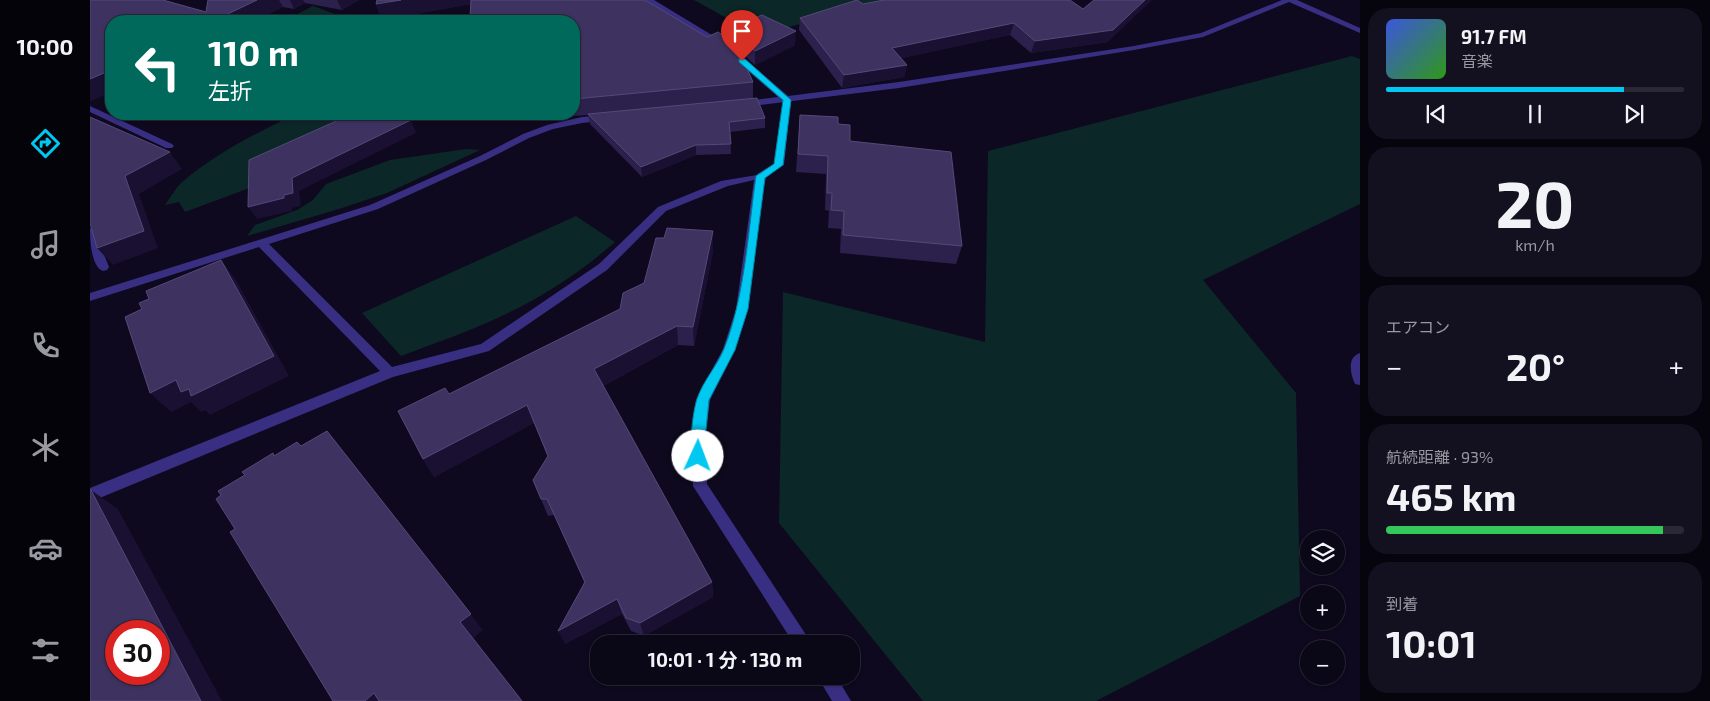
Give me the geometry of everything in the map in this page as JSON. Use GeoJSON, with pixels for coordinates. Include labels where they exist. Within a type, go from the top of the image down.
{"type":"FeatureCollection","features":[{"type":"Feature","properties":{"kind":"street"},"geometry":{"type":"LineString","coordinates":[[649,0],[727,48],[787,100]]}},
{"type":"Feature","properties":{"kind":"street"},"geometry":{"type":"LineString","coordinates":[[729,106],[918,82],[1203,35],[1289,0],[1360,31]]}},
{"type":"Feature","properties":{"kind":"street"},"geometry":{"type":"LineString","coordinates":[[90,495],[390,373],[485,348],[603,267],[662,209],[725,183],[760,176],[779,165],[787,100]]}},
{"type":"Feature","properties":{"kind":"street"},"geometry":{"type":"LineString","coordinates":[[90,109],[105,116]]}},
{"type":"Feature","properties":{"kind":"street"},"geometry":{"type":"LineString","coordinates":[[90,297],[374,207],[483,158],[526,136],[550,127],[582,120],[621,116]]}},
{"type":"Feature","properties":{"kind":"street"},"geometry":{"type":"LineString","coordinates":[[113,120],[169,146]]}},
{"type":"Feature","properties":{"kind":"street"},"geometry":{"type":"LineString","coordinates":[[760,176],[742,309],[729,350],[703,400],[698,440],[700,486],[798,635]]}},
{"type":"Feature","properties":{"kind":"street"},"geometry":{"type":"LineString","coordinates":[[90,232],[104,267]]}},
{"type":"Feature","properties":{"kind":"street"},"geometry":{"type":"LineString","coordinates":[[260,242],[390,373]]}},
{"type":"Feature","properties":{"kind":"street"},"geometry":{"type":"LineString","coordinates":[[1360,358],[1357,360],[1360,380]]}},
{"type":"Feature","properties":{"kind":"street"},"geometry":{"type":"LineString","coordinates":[[832,685],[842,701]]}},
{"type":"Feature","properties":{"kind":"green space"},"geometry":{"type":"Polygon","coordinates":[[[694,0],[938,0],[884,3],[757,35],[694,0]]]}},
{"type":"Feature","properties":{"kind":"green space"},"geometry":{"type":"Polygon","coordinates":[[[313,6],[338,15],[296,15],[313,6]]]}},
{"type":"Feature","properties":{"kind":"green space"},"geometry":{"type":"Polygon","coordinates":[[[1352,56],[1360,59],[1360,204],[1203,280],[1296,393],[1300,596],[1096,701],[923,701],[779,523],[783,292],[985,342],[988,151],[1352,56]]]}},
{"type":"Feature","properties":{"kind":"green space"},"geometry":{"type":"Polygon","coordinates":[[[284,120],[369,120],[265,182],[185,212],[179,202],[165,205],[181,183],[194,172],[222,153],[284,120]]]}},
{"type":"Feature","properties":{"kind":"green space"},"geometry":{"type":"Polygon","coordinates":[[[466,149],[480,150],[387,193],[247,236],[255,225],[297,210],[313,200],[326,184],[390,160],[466,149]]]}},
{"type":"Feature","properties":{"kind":"green space"},"geometry":{"type":"Polygon","coordinates":[[[576,216],[615,242],[562,283],[519,308],[491,321],[401,356],[362,313],[576,216]]]}},
{"type":"Feature","properties":{"kind":"building"},"geometry":{"type":"Polygon","coordinates":[[[90,0],[163,0],[206,12],[208,0],[257,0],[226,15],[105,15],[105,73],[90,79],[90,0]]]}},
{"type":"Feature","properties":{"kind":"building"},"geometry":{"type":"Polygon","coordinates":[[[377,0],[401,0],[376,4],[377,0]]]}},
{"type":"Feature","properties":{"kind":"building"},"geometry":{"type":"Polygon","coordinates":[[[471,0],[645,0],[707,37],[718,32],[723,35],[745,54],[741,55],[753,82],[580,98],[580,15],[470,15],[471,0]]]}},
{"type":"Feature","properties":{"kind":"building"},"geometry":{"type":"Polygon","coordinates":[[[857,0],[863,4],[884,0],[1070,0],[1083,9],[1094,0],[1145,0],[1113,30],[1035,41],[1014,23],[892,48],[907,65],[844,75],[800,18],[857,0]]]}},
{"type":"Feature","properties":{"kind":"building"},"geometry":{"type":"Polygon","coordinates":[[[762,15],[796,31],[755,51],[729,29],[762,15]]]}},
{"type":"Feature","properties":{"kind":"building"},"geometry":{"type":"Polygon","coordinates":[[[757,98],[765,118],[729,122],[731,144],[696,145],[641,167],[588,114],[757,98]]]}},
{"type":"Feature","properties":{"kind":"building"},"geometry":{"type":"Polygon","coordinates":[[[800,115],[838,117],[838,124],[850,125],[850,141],[951,152],[962,246],[843,235],[844,211],[831,210],[832,193],[827,193],[828,156],[798,154],[800,115]]]}},
{"type":"Feature","properties":{"kind":"building"},"geometry":{"type":"Polygon","coordinates":[[[90,117],[170,152],[125,176],[144,231],[97,248],[90,223],[90,117]]]}},
{"type":"Feature","properties":{"kind":"building"},"geometry":{"type":"Polygon","coordinates":[[[339,120],[411,120],[292,178],[293,193],[284,195],[284,198],[248,207],[249,160],[339,120]]]}},
{"type":"Feature","properties":{"kind":"building"},"geometry":{"type":"Polygon","coordinates":[[[667,228],[713,231],[693,327],[677,326],[594,369],[712,582],[640,623],[626,618],[617,599],[558,631],[585,582],[547,499],[541,499],[533,480],[548,456],[527,405],[423,459],[398,411],[445,388],[449,394],[620,309],[623,293],[644,283],[656,238],[664,238],[667,228]]]}},
{"type":"Feature","properties":{"kind":"building"},"geometry":{"type":"Polygon","coordinates":[[[221,260],[274,356],[191,396],[189,389],[181,392],[176,380],[150,393],[125,317],[142,309],[139,303],[149,299],[146,291],[221,260]]]}},
{"type":"Feature","properties":{"kind":"building"},"geometry":{"type":"Polygon","coordinates":[[[327,431],[471,614],[460,622],[522,701],[379,701],[374,693],[365,701],[333,701],[230,532],[235,529],[216,499],[221,495],[218,491],[245,475],[242,472],[273,453],[274,456],[297,442],[301,446],[327,431]]]}},
{"type":"Feature","properties":{"kind":"building"},"geometry":{"type":"Polygon","coordinates":[[[90,490],[159,620],[105,620],[105,685],[170,685],[170,642],[201,701],[90,701],[90,490]]]}},
{"type":"Feature","properties":{"kind":"route"},"geometry":{"type":"LineString","coordinates":[[698,456],[703,400],[729,350],[742,309],[760,176],[779,165],[787,100],[742,61]]}}]}
